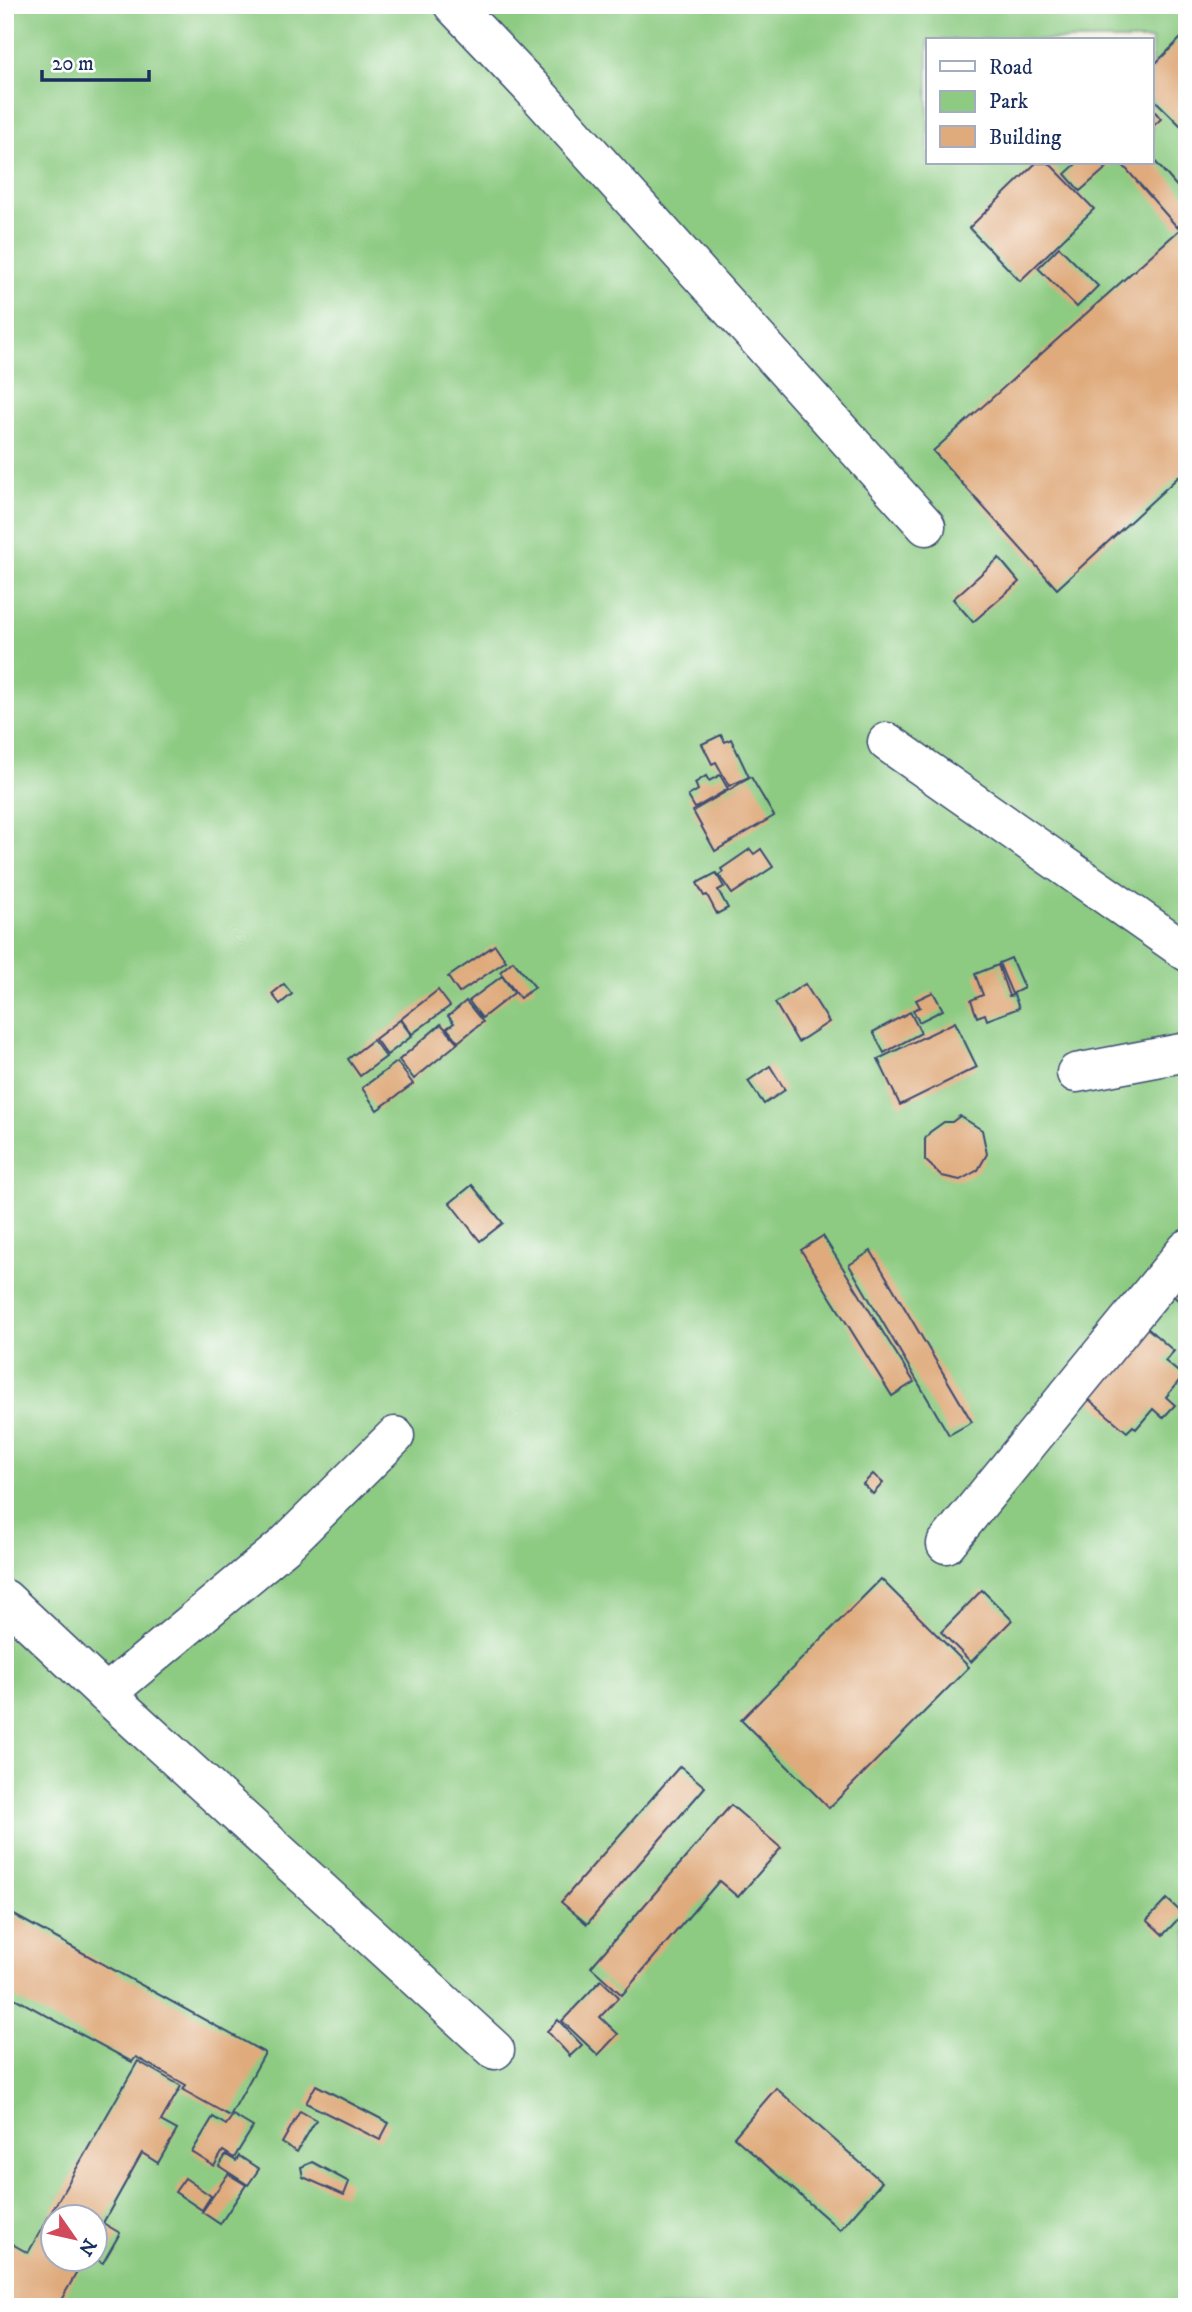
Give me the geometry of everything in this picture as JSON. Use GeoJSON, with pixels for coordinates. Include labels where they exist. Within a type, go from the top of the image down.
{"type":"FeatureCollection","features":[{"type":"Feature","properties":{"kind":"street"},"geometry":{"type":"LineString","coordinates":[[453,5],[531,87],[926,526]]}},
{"type":"Feature","properties":{"kind":"street"},"geometry":{"type":"LineString","coordinates":[[887,741],[1187,952]]}},
{"type":"Feature","properties":{"kind":"street"},"geometry":{"type":"LineString","coordinates":[[1076,1073],[1187,1052]]}},
{"type":"Feature","properties":{"kind":"street"},"geometry":{"type":"LineString","coordinates":[[946,1545],[1187,1249]]}},
{"type":"Feature","properties":{"kind":"street"},"geometry":{"type":"LineString","coordinates":[[106,1695],[284,1546],[395,1436]]}},
{"type":"Feature","properties":{"kind":"street"},"geometry":{"type":"LineString","coordinates":[[5,1599],[106,1695],[495,2050]]}},
{"type":"Feature","properties":{"kind":"green space"},"geometry":{"type":"Polygon","coordinates":[[[5,5],[1187,5],[1187,2307],[5,2307],[5,5]]]}},
{"type":"Feature","properties":{"kind":"building"},"geometry":{"type":"Polygon","coordinates":[[[1187,32],[1187,122],[1182,127],[1154,99],[1154,65],[1187,32]]]}},
{"type":"Feature","properties":{"kind":"building"},"geometry":{"type":"Polygon","coordinates":[[[1154,110],[1161,119],[1154,125],[1154,110]]]}},
{"type":"Feature","properties":{"kind":"building"},"geometry":{"type":"Polygon","coordinates":[[[1154,160],[1187,198],[1187,218],[1177,227],[1122,164],[1154,164],[1154,160]]]}},
{"type":"Feature","properties":{"kind":"building"},"geometry":{"type":"Polygon","coordinates":[[[1035,164],[1050,164],[1094,209],[1020,281],[969,228],[1035,164]]]}},
{"type":"Feature","properties":{"kind":"building"},"geometry":{"type":"Polygon","coordinates":[[[1076,164],[1111,164],[1080,191],[1065,174],[1076,164]]]}},
{"type":"Feature","properties":{"kind":"building"},"geometry":{"type":"Polygon","coordinates":[[[1187,223],[1187,469],[1057,589],[933,451],[1187,223]]]}},
{"type":"Feature","properties":{"kind":"building"},"geometry":{"type":"Polygon","coordinates":[[[1059,247],[1098,286],[1077,307],[1038,268],[1059,247]]]}},
{"type":"Feature","properties":{"kind":"building"},"geometry":{"type":"Polygon","coordinates":[[[999,558],[1019,582],[973,622],[953,599],[999,558]]]}},
{"type":"Feature","properties":{"kind":"building"},"geometry":{"type":"Polygon","coordinates":[[[721,735],[725,742],[731,739],[749,777],[729,786],[716,762],[712,764],[702,744],[721,735]]]}},
{"type":"Feature","properties":{"kind":"building"},"geometry":{"type":"Polygon","coordinates":[[[720,775],[728,789],[695,808],[688,796],[698,790],[695,783],[706,776],[709,781],[720,775]]]}},
{"type":"Feature","properties":{"kind":"building"},"geometry":{"type":"Polygon","coordinates":[[[751,777],[774,816],[715,851],[693,811],[751,777]]]}},
{"type":"Feature","properties":{"kind":"building"},"geometry":{"type":"Polygon","coordinates":[[[750,849],[754,854],[761,849],[773,867],[732,894],[719,875],[723,872],[721,869],[750,849]]]}},
{"type":"Feature","properties":{"kind":"building"},"geometry":{"type":"Polygon","coordinates":[[[716,873],[724,887],[718,890],[728,908],[717,914],[697,883],[716,873]]]}},
{"type":"Feature","properties":{"kind":"building"},"geometry":{"type":"Polygon","coordinates":[[[495,945],[506,961],[459,993],[448,977],[495,945]]]}},
{"type":"Feature","properties":{"kind":"building"},"geometry":{"type":"Polygon","coordinates":[[[1011,958],[1024,988],[1012,994],[999,963],[1011,958]]]}},
{"type":"Feature","properties":{"kind":"building"},"geometry":{"type":"Polygon","coordinates":[[[513,961],[535,987],[520,998],[500,972],[513,961]]]}},
{"type":"Feature","properties":{"kind":"building"},"geometry":{"type":"Polygon","coordinates":[[[998,965],[1009,996],[1014,995],[1019,1008],[987,1020],[985,1014],[977,1017],[971,1000],[983,995],[975,974],[998,965]]]}},
{"type":"Feature","properties":{"kind":"building"},"geometry":{"type":"Polygon","coordinates":[[[502,976],[514,993],[482,1018],[469,1001],[502,976]]]}},
{"type":"Feature","properties":{"kind":"building"},"geometry":{"type":"Polygon","coordinates":[[[284,984],[292,994],[280,1004],[272,994],[284,984]]]}},
{"type":"Feature","properties":{"kind":"building"},"geometry":{"type":"Polygon","coordinates":[[[805,984],[829,1022],[798,1042],[775,1003],[805,984]]]}},
{"type":"Feature","properties":{"kind":"building"},"geometry":{"type":"Polygon","coordinates":[[[438,990],[450,1006],[412,1034],[401,1019],[438,990]]]}},
{"type":"Feature","properties":{"kind":"building"},"geometry":{"type":"Polygon","coordinates":[[[933,992],[943,1010],[919,1022],[913,1010],[920,1007],[916,1000],[933,992]]]}},
{"type":"Feature","properties":{"kind":"building"},"geometry":{"type":"Polygon","coordinates":[[[466,1001],[483,1022],[458,1042],[447,1028],[454,1023],[448,1016],[466,1001]]]}},
{"type":"Feature","properties":{"kind":"building"},"geometry":{"type":"Polygon","coordinates":[[[910,1012],[921,1033],[884,1053],[873,1032],[910,1012]]]}},
{"type":"Feature","properties":{"kind":"building"},"geometry":{"type":"Polygon","coordinates":[[[400,1020],[412,1036],[387,1055],[375,1039],[400,1020]]]}},
{"type":"Feature","properties":{"kind":"building"},"geometry":{"type":"Polygon","coordinates":[[[955,1022],[977,1067],[900,1105],[878,1059],[955,1022]]]}},
{"type":"Feature","properties":{"kind":"building"},"geometry":{"type":"Polygon","coordinates":[[[441,1024],[458,1043],[414,1079],[399,1060],[441,1024]]]}},
{"type":"Feature","properties":{"kind":"building"},"geometry":{"type":"Polygon","coordinates":[[[373,1040],[386,1057],[360,1076],[348,1059],[373,1040]]]}},
{"type":"Feature","properties":{"kind":"building"},"geometry":{"type":"Polygon","coordinates":[[[397,1062],[413,1084],[377,1110],[362,1088],[397,1062]]]}},
{"type":"Feature","properties":{"kind":"building"},"geometry":{"type":"Polygon","coordinates":[[[770,1066],[785,1090],[764,1104],[748,1081],[770,1066]]]}},
{"type":"Feature","properties":{"kind":"building"},"geometry":{"type":"Polygon","coordinates":[[[960,1116],[982,1130],[987,1154],[978,1170],[960,1180],[942,1176],[925,1160],[925,1139],[944,1122],[952,1122],[960,1116]]]}},
{"type":"Feature","properties":{"kind":"building"},"geometry":{"type":"Polygon","coordinates":[[[472,1185],[503,1223],[480,1241],[450,1203],[472,1185]]]}},
{"type":"Feature","properties":{"kind":"building"},"geometry":{"type":"Polygon","coordinates":[[[823,1236],[914,1382],[892,1396],[801,1250],[823,1236]]]}},
{"type":"Feature","properties":{"kind":"building"},"geometry":{"type":"Polygon","coordinates":[[[871,1251],[972,1422],[949,1435],[849,1265],[871,1251]]]}},
{"type":"Feature","properties":{"kind":"building"},"geometry":{"type":"Polygon","coordinates":[[[1187,1275],[1187,1308],[1171,1294],[1187,1275]]]}},
{"type":"Feature","properties":{"kind":"building"},"geometry":{"type":"Polygon","coordinates":[[[1139,1321],[1174,1351],[1165,1361],[1183,1376],[1166,1397],[1175,1405],[1163,1418],[1153,1409],[1136,1429],[1133,1426],[1127,1432],[1079,1391],[1139,1321]]]}},
{"type":"Feature","properties":{"kind":"building"},"geometry":{"type":"Polygon","coordinates":[[[873,1474],[883,1483],[873,1494],[863,1484],[873,1474]]]}},
{"type":"Feature","properties":{"kind":"building"},"geometry":{"type":"Polygon","coordinates":[[[881,1579],[969,1667],[829,1808],[741,1720],[881,1579]]]}},
{"type":"Feature","properties":{"kind":"building"},"geometry":{"type":"Polygon","coordinates":[[[982,1590],[1012,1620],[971,1662],[941,1632],[982,1590]]]}},
{"type":"Feature","properties":{"kind":"building"},"geometry":{"type":"Polygon","coordinates":[[[680,1766],[705,1787],[587,1924],[561,1902],[680,1766]]]}},
{"type":"Feature","properties":{"kind":"building"},"geometry":{"type":"Polygon","coordinates":[[[731,1805],[781,1848],[738,1897],[719,1881],[622,1995],[591,1967],[731,1805]]]}},
{"type":"Feature","properties":{"kind":"building"},"geometry":{"type":"Polygon","coordinates":[[[1167,1899],[1183,1914],[1163,1935],[1147,1920],[1167,1899]]]}},
{"type":"Feature","properties":{"kind":"building"},"geometry":{"type":"Polygon","coordinates":[[[5,1910],[265,2053],[230,2116],[183,2090],[186,2085],[136,2057],[132,2062],[5,1993],[5,1910]]]}},
{"type":"Feature","properties":{"kind":"building"},"geometry":{"type":"Polygon","coordinates":[[[601,1980],[619,1997],[600,2017],[618,2034],[598,2055],[562,2021],[601,1980]]]}},
{"type":"Feature","properties":{"kind":"building"},"geometry":{"type":"Polygon","coordinates":[[[558,2020],[582,2045],[570,2056],[547,2031],[558,2020]]]}},
{"type":"Feature","properties":{"kind":"building"},"geometry":{"type":"Polygon","coordinates":[[[138,2061],[181,2086],[161,2121],[177,2130],[158,2163],[142,2153],[108,2214],[108,2204],[56,2204],[138,2061]]]}},
{"type":"Feature","properties":{"kind":"building"},"geometry":{"type":"Polygon","coordinates":[[[316,2085],[389,2123],[380,2140],[306,2103],[316,2085]]]}},
{"type":"Feature","properties":{"kind":"building"},"geometry":{"type":"Polygon","coordinates":[[[776,2088],[882,2182],[840,2230],[734,2137],[776,2088]]]}},
{"type":"Feature","properties":{"kind":"building"},"geometry":{"type":"Polygon","coordinates":[[[300,2111],[316,2120],[297,2152],[282,2143],[300,2111]]]}},
{"type":"Feature","properties":{"kind":"building"},"geometry":{"type":"Polygon","coordinates":[[[233,2115],[253,2127],[234,2158],[223,2151],[214,2166],[192,2152],[213,2117],[226,2125],[233,2115]]]}},
{"type":"Feature","properties":{"kind":"building"},"geometry":{"type":"Polygon","coordinates":[[[226,2155],[236,2161],[239,2156],[259,2169],[248,2185],[219,2166],[226,2155]]]}},
{"type":"Feature","properties":{"kind":"building"},"geometry":{"type":"Polygon","coordinates":[[[312,2162],[349,2182],[344,2195],[303,2177],[301,2167],[312,2162]]]}},
{"type":"Feature","properties":{"kind":"building"},"geometry":{"type":"Polygon","coordinates":[[[228,2174],[246,2185],[220,2224],[202,2212],[228,2174]]]}},
{"type":"Feature","properties":{"kind":"building"},"geometry":{"type":"Polygon","coordinates":[[[185,2178],[211,2196],[202,2210],[175,2192],[185,2178]]]}},
{"type":"Feature","properties":{"kind":"building"},"geometry":{"type":"Polygon","coordinates":[[[108,2226],[120,2233],[108,2254],[108,2226]]]}},
{"type":"Feature","properties":{"kind":"building"},"geometry":{"type":"Polygon","coordinates":[[[38,2236],[38,2274],[76,2274],[57,2307],[18,2307],[5,2299],[5,2240],[28,2253],[38,2236]]]}}]}
